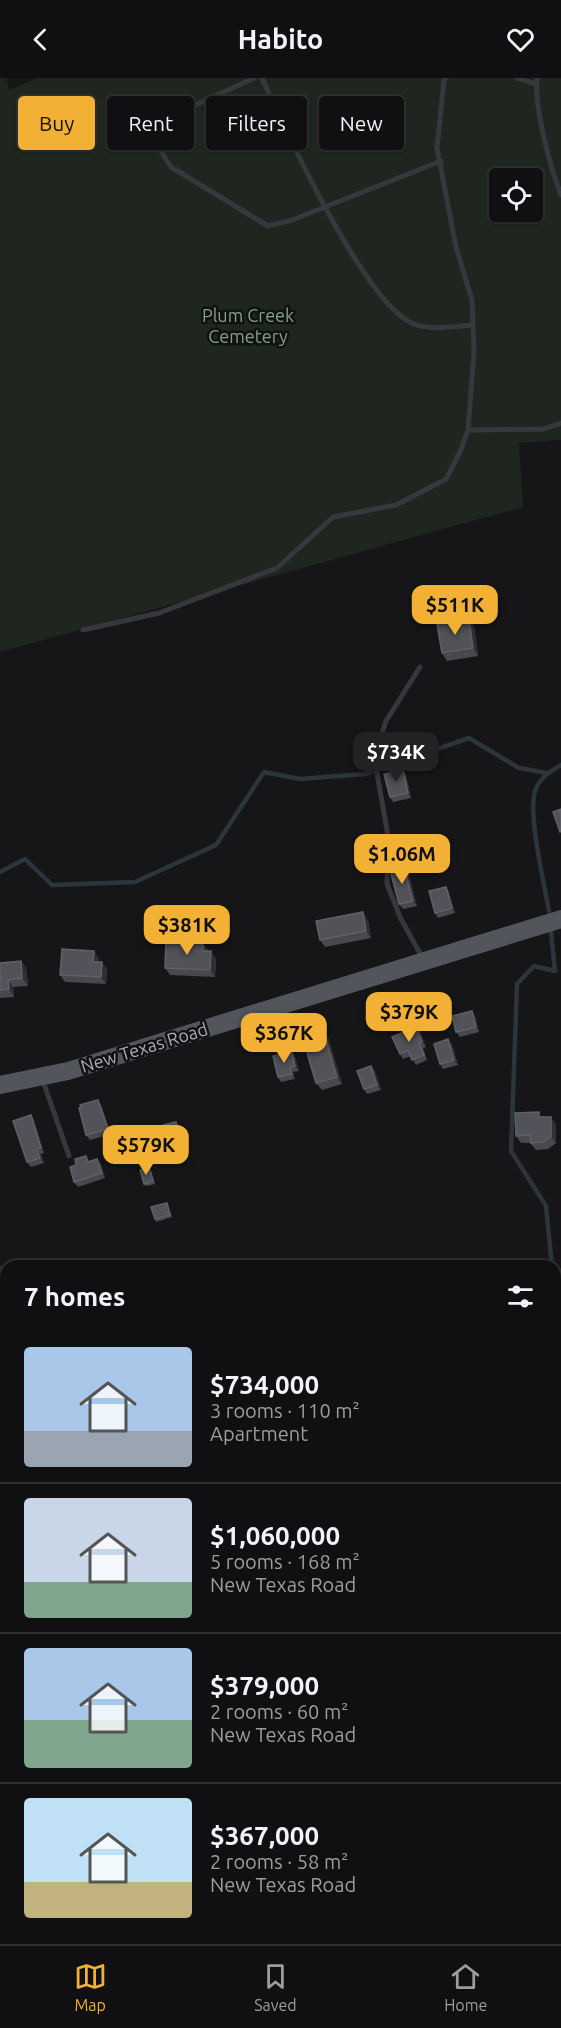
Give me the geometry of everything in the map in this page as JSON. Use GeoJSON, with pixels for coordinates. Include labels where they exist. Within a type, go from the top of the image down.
{"type":"FeatureCollection","features":[{"type":"Feature","properties":{"kind":"main road","name":"New Texas Road"},"geometry":{"type":"LineString","coordinates":[[0,1085],[74,1069],[561,919]]}},
{"type":"Feature","properties":{"kind":"lane"},"geometry":{"type":"LineString","coordinates":[[254,78],[174,115],[155,142],[171,167],[268,226],[292,220],[441,161]]}},
{"type":"Feature","properties":{"kind":"lane"},"geometry":{"type":"LineString","coordinates":[[262,78],[325,207],[360,266],[392,308],[402,318],[429,328],[473,325]]}},
{"type":"Feature","properties":{"kind":"lane"},"geometry":{"type":"LineString","coordinates":[[83,630],[159,613],[278,568],[333,517],[396,505],[446,479],[468,430],[474,352],[472,300],[456,247],[437,148],[446,78]]}},
{"type":"Feature","properties":{"kind":"lane"},"geometry":{"type":"LineString","coordinates":[[517,78],[537,81],[551,169],[561,195]]}},
{"type":"Feature","properties":{"kind":"lane"},"geometry":{"type":"LineString","coordinates":[[468,430],[544,429],[561,423]]}},
{"type":"Feature","properties":{"kind":"lane"},"geometry":{"type":"LineString","coordinates":[[420,667],[386,721],[374,756],[388,836],[387,884],[400,917],[424,962]]}},
{"type":"Feature","properties":{"kind":"lane"},"geometry":{"type":"LineString","coordinates":[[41,1076],[69,1156]]}},
{"type":"Feature","properties":{"kind":"green space","name":"Plum Creek Cemetery"},"geometry":{"type":"Polygon","coordinates":[[[0,78],[7,78],[9,90],[37,78],[561,78],[561,440],[519,443],[523,507],[0,652],[0,78]]]}},
{"type":"Feature","properties":{"kind":"building"},"geometry":{"type":"Polygon","coordinates":[[[469,619],[473,648],[442,653],[437,624],[469,619]]]}},
{"type":"Feature","properties":{"kind":"building"},"geometry":{"type":"Polygon","coordinates":[[[403,770],[408,793],[390,797],[384,774],[403,770]]]}},
{"type":"Feature","properties":{"kind":"building"},"geometry":{"type":"Polygon","coordinates":[[[561,809],[561,831],[560,832],[553,812],[561,809]]]}},
{"type":"Feature","properties":{"kind":"building"},"geometry":{"type":"Polygon","coordinates":[[[404,866],[413,901],[399,904],[390,870],[404,866]]]}},
{"type":"Feature","properties":{"kind":"building"},"geometry":{"type":"Polygon","coordinates":[[[446,887],[452,908],[435,913],[429,891],[446,887]]]}},
{"type":"Feature","properties":{"kind":"building"},"geometry":{"type":"Polygon","coordinates":[[[363,912],[366,931],[320,940],[316,921],[363,912]]]}},
{"type":"Feature","properties":{"kind":"building"},"geometry":{"type":"Polygon","coordinates":[[[166,942],[203,943],[203,951],[211,951],[210,970],[165,968],[166,942]]]}},
{"type":"Feature","properties":{"kind":"building"},"geometry":{"type":"Polygon","coordinates":[[[62,949],[94,951],[93,962],[102,962],[101,977],[60,975],[62,949]]]}},
{"type":"Feature","properties":{"kind":"building"},"geometry":{"type":"Polygon","coordinates":[[[21,961],[22,978],[8,980],[9,989],[0,990],[0,963],[21,961]]]}},
{"type":"Feature","properties":{"kind":"building"},"geometry":{"type":"Polygon","coordinates":[[[472,1011],[476,1027],[456,1032],[452,1016],[472,1011]]]}},
{"type":"Feature","properties":{"kind":"building"},"geometry":{"type":"Polygon","coordinates":[[[416,1027],[424,1055],[412,1060],[408,1050],[400,1054],[392,1037],[416,1027]]]}},
{"type":"Feature","properties":{"kind":"building"},"geometry":{"type":"Polygon","coordinates":[[[323,1029],[337,1077],[316,1083],[302,1036],[323,1029]]]}},
{"type":"Feature","properties":{"kind":"building"},"geometry":{"type":"Polygon","coordinates":[[[448,1039],[454,1060],[440,1064],[434,1044],[448,1039]]]}},
{"type":"Feature","properties":{"kind":"building"},"geometry":{"type":"Polygon","coordinates":[[[292,1052],[295,1066],[290,1067],[292,1074],[278,1077],[273,1056],[292,1052]]]}},
{"type":"Feature","properties":{"kind":"building"},"geometry":{"type":"Polygon","coordinates":[[[371,1066],[377,1085],[364,1089],[357,1071],[371,1066]]]}},
{"type":"Feature","properties":{"kind":"building"},"geometry":{"type":"Polygon","coordinates":[[[98,1100],[108,1129],[86,1135],[80,1105],[98,1100]]]}},
{"type":"Feature","properties":{"kind":"building"},"geometry":{"type":"Polygon","coordinates":[[[539,1112],[539,1117],[551,1117],[551,1136],[543,1142],[531,1143],[530,1135],[516,1136],[515,1113],[539,1112]]]}},
{"type":"Feature","properties":{"kind":"building"},"geometry":{"type":"Polygon","coordinates":[[[31,1115],[41,1148],[37,1149],[40,1158],[27,1162],[13,1121],[31,1115]]]}},
{"type":"Feature","properties":{"kind":"building"},"geometry":{"type":"Polygon","coordinates":[[[176,1122],[180,1138],[147,1145],[144,1130],[176,1122]]]}},
{"type":"Feature","properties":{"kind":"building"},"geometry":{"type":"Polygon","coordinates":[[[86,1156],[88,1162],[97,1159],[102,1173],[74,1182],[70,1167],[76,1165],[75,1159],[86,1156]]]}},
{"type":"Feature","properties":{"kind":"building"},"geometry":{"type":"Polygon","coordinates":[[[149,1167],[153,1181],[144,1184],[140,1170],[149,1167]]]}},
{"type":"Feature","properties":{"kind":"building"},"geometry":{"type":"Polygon","coordinates":[[[167,1203],[170,1215],[155,1219],[151,1207],[167,1203]]]}},
{"type":"Feature","properties":{"kind":"waterway"},"geometry":{"type":"LineString","coordinates":[[0,872],[25,859],[52,885],[135,882],[216,845],[264,772],[300,779],[365,774],[469,738],[519,768],[547,773]]}},
{"type":"Feature","properties":{"kind":"waterway"},"geometry":{"type":"LineString","coordinates":[[549,911],[538,850],[533,802],[539,782],[561,765]]}},
{"type":"Feature","properties":{"kind":"waterway"},"geometry":{"type":"LineString","coordinates":[[551,932],[555,971],[534,966],[517,984],[511,1151],[546,1206],[551,1260]]}}]}
